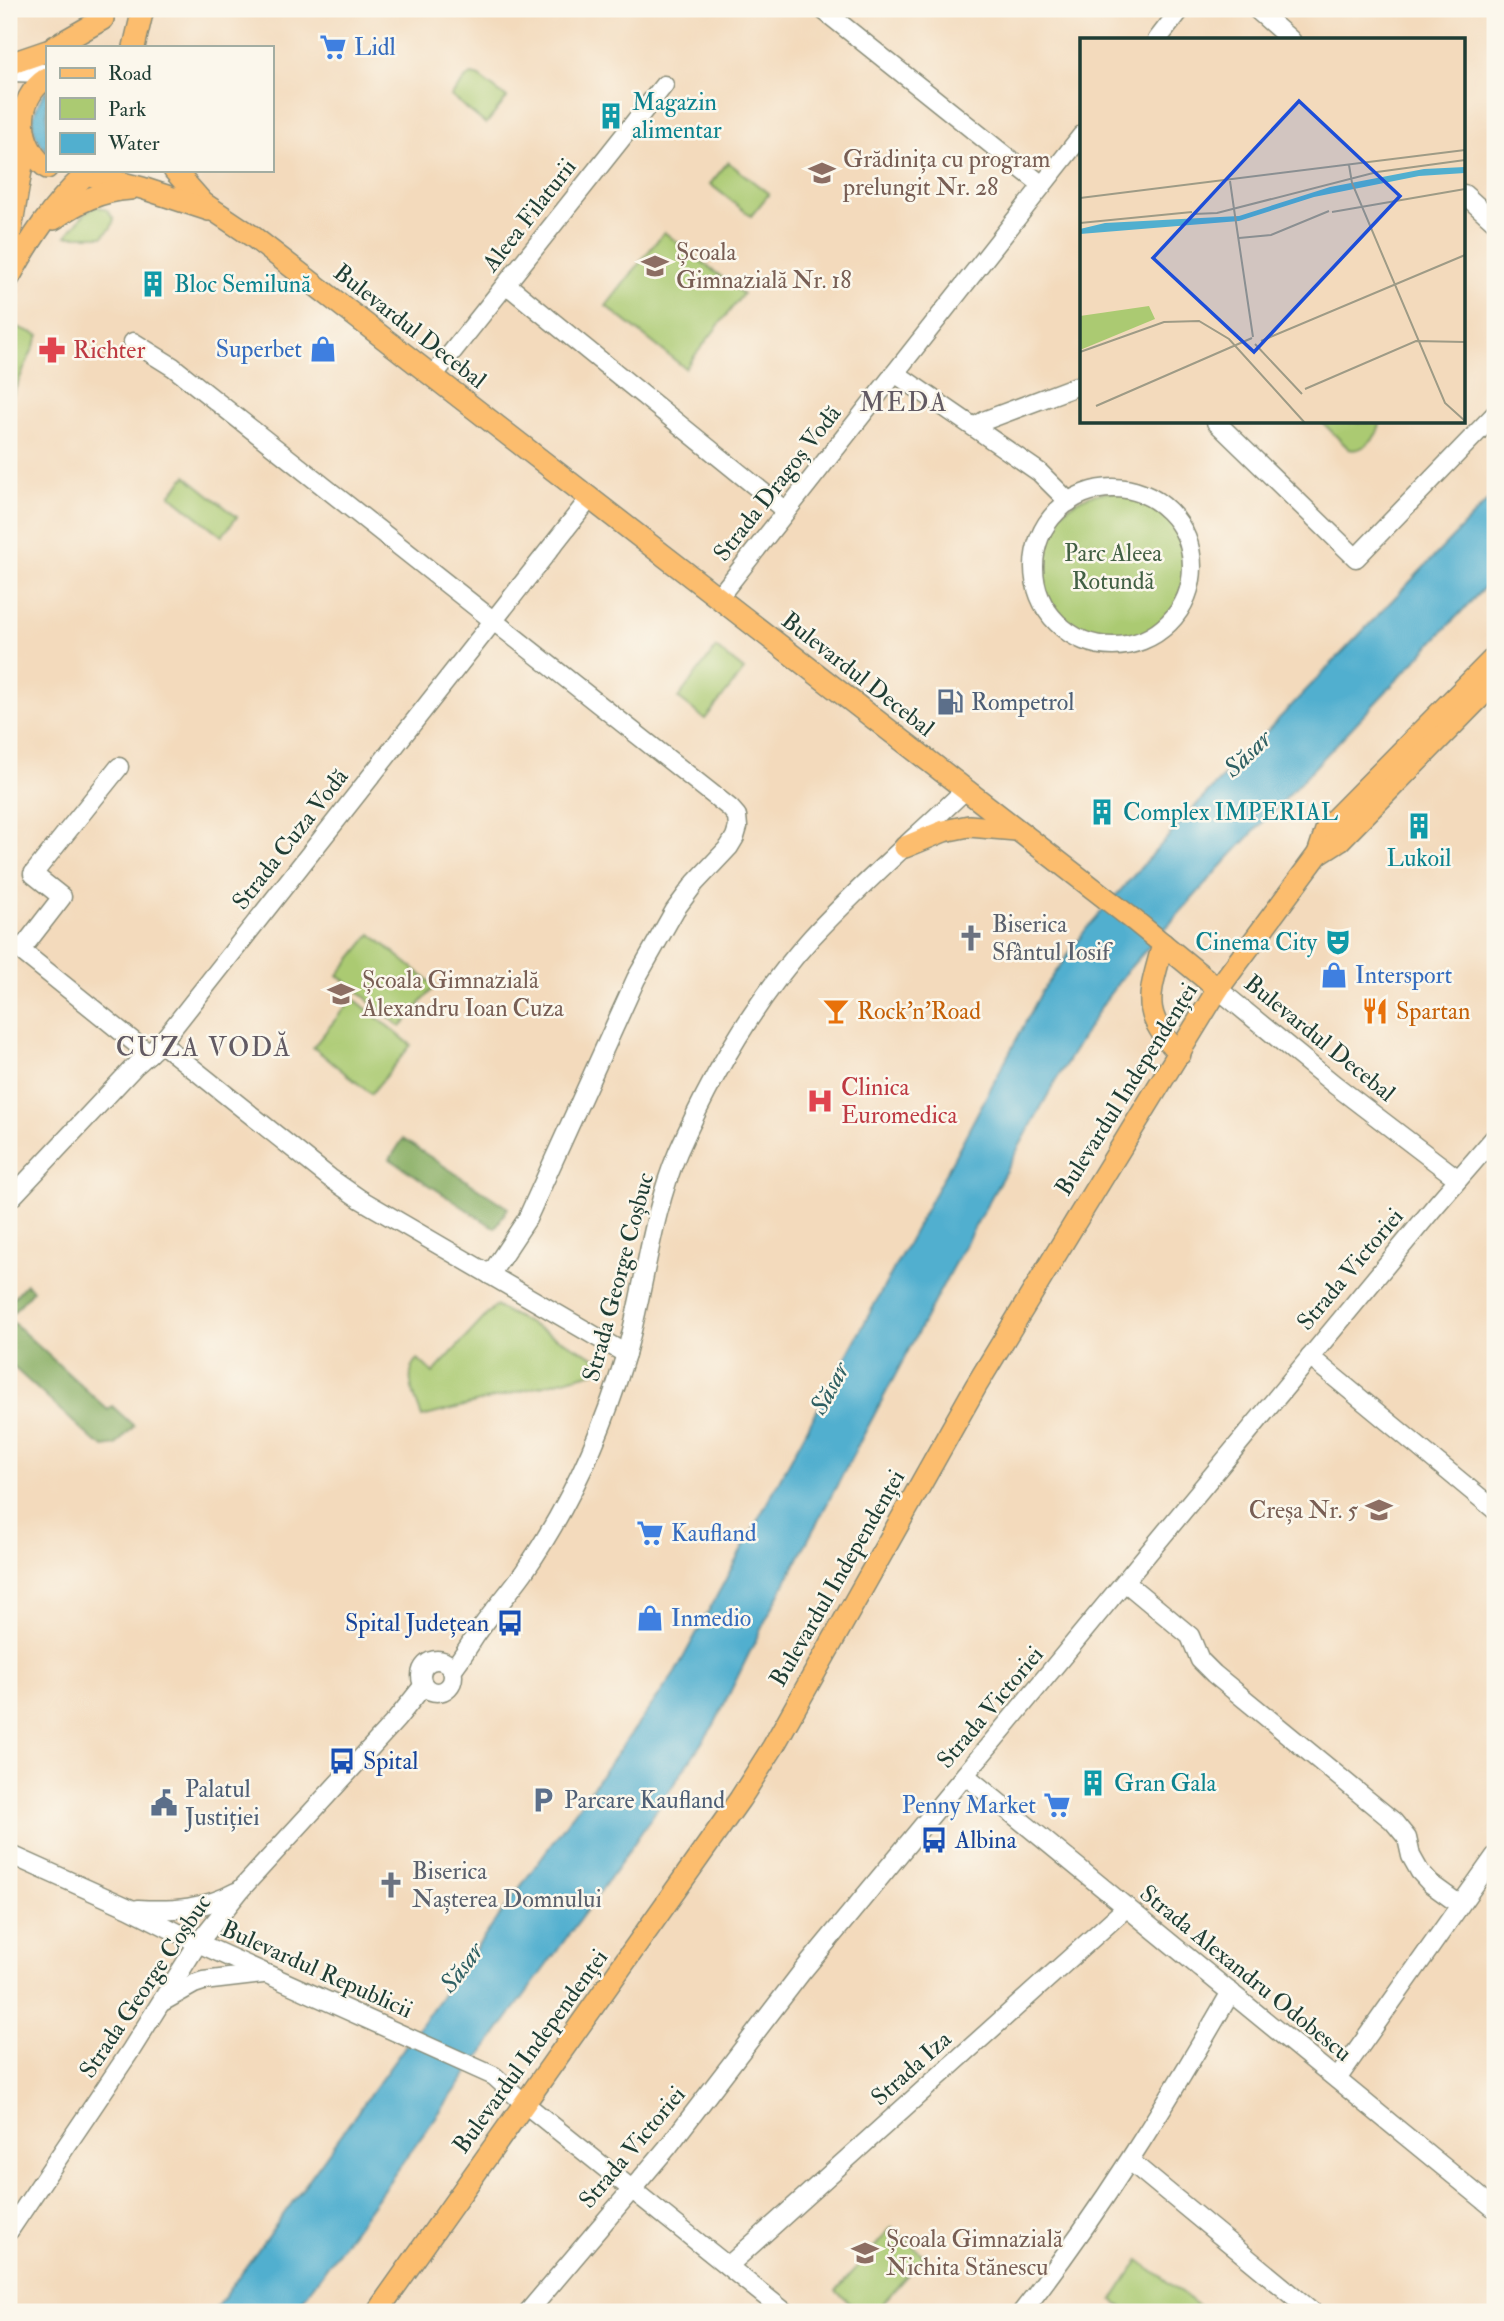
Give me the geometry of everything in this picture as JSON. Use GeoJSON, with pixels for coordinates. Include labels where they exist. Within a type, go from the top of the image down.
{"type":"FeatureCollection","features":[{"type":"Feature","properties":{"kind":"main road"},"geometry":{"type":"LineString","coordinates":[[135,45],[143,9]]}},
{"type":"Feature","properties":{"kind":"main road"},"geometry":{"type":"LineString","coordinates":[[56,46],[107,14]]}},
{"type":"Feature","properties":{"kind":"main road"},"geometry":{"type":"LineString","coordinates":[[80,46],[107,14]]}},
{"type":"Feature","properties":{"kind":"main road"},"geometry":{"type":"LineString","coordinates":[[9,64],[46,51]]}},
{"type":"Feature","properties":{"kind":"main road"},"geometry":{"type":"LineString","coordinates":[[10,235],[25,107],[32,93],[46,76]]}},
{"type":"Feature","properties":{"kind":"main road"},"geometry":{"type":"LineString","coordinates":[[20,135],[35,157],[46,166]]}},
{"type":"Feature","properties":{"kind":"main road","name":"Bulevardul Decebal"},"geometry":{"type":"LineString","coordinates":[[58,172],[66,175],[92,174],[222,214]]}},
{"type":"Feature","properties":{"kind":"main road","name":"Bulevardul Decebal"},"geometry":{"type":"LineString","coordinates":[[176,172],[204,203],[433,376],[1218,989]]}},
{"type":"Feature","properties":{"kind":"main road"},"geometry":{"type":"LineString","coordinates":[[11,275],[34,234],[53,208],[92,174]]}},
{"type":"Feature","properties":{"kind":"main road"},"geometry":{"type":"LineString","coordinates":[[34,234],[69,208],[91,197],[113,190],[142,188]]}},
{"type":"Feature","properties":{"kind":"main road"},"geometry":{"type":"LineString","coordinates":[[9,202],[10,235]]}},
{"type":"Feature","properties":{"kind":"main road","name":"Bulevardul Independenței"},"geometry":{"type":"LineString","coordinates":[[377,2312],[740,1799],[976,1386],[1218,989],[1318,854],[1327,827],[1495,657]]}},
{"type":"Feature","properties":{"kind":"main road","name":"Bulevardul Independenței"},"geometry":{"type":"LineString","coordinates":[[1318,854],[1340,840],[1495,682]]}},
{"type":"Feature","properties":{"kind":"main road"},"geometry":{"type":"LineString","coordinates":[[905,847],[944,831],[969,826],[1016,830]]}},
{"type":"Feature","properties":{"kind":"main road"},"geometry":{"type":"LineString","coordinates":[[1163,944],[1151,986],[1151,1003],[1154,1019],[1163,1037],[1180,1054]]}},
{"type":"Feature","properties":{"kind":"street"},"geometry":{"type":"LineString","coordinates":[[822,9],[1042,185]]}},
{"type":"Feature","properties":{"kind":"street"},"geometry":{"type":"LineString","coordinates":[[1159,38],[1181,9]]}},
{"type":"Feature","properties":{"kind":"street"},"geometry":{"type":"LineString","coordinates":[[1256,9],[1289,38]]}},
{"type":"Feature","properties":{"kind":"street"},"geometry":{"type":"LineString","coordinates":[[9,72],[46,75]]}},
{"type":"Feature","properties":{"kind":"street","name":"Aleea Filaturii"},"geometry":{"type":"LineString","coordinates":[[433,376],[664,85]]}},
{"type":"Feature","properties":{"kind":"street","name":"Strada Dragoș Vodă"},"geometry":{"type":"LineString","coordinates":[[718,598],[1080,138]]}},
{"type":"Feature","properties":{"kind":"street"},"geometry":{"type":"LineString","coordinates":[[1466,196],[1495,222]]}},
{"type":"Feature","properties":{"kind":"street"},"geometry":{"type":"LineString","coordinates":[[506,284],[786,510]]}},
{"type":"Feature","properties":{"kind":"street"},"geometry":{"type":"LineString","coordinates":[[133,342],[173,367],[737,816],[738,827],[729,847],[695,883],[668,922],[636,979],[527,1219],[490,1275]]}},
{"type":"Feature","properties":{"kind":"street"},"geometry":{"type":"LineString","coordinates":[[895,373],[1040,472],[1069,502]]}},
{"type":"Feature","properties":{"kind":"street"},"geometry":{"type":"LineString","coordinates":[[974,427],[1080,385]]}},
{"type":"Feature","properties":{"kind":"street"},"geometry":{"type":"LineString","coordinates":[[1218,424],[1356,558],[1495,414]]}},
{"type":"Feature","properties":{"kind":"street"},"geometry":{"type":"LineString","coordinates":[[1103,488],[1129,489],[1142,493],[1164,507],[1181,527],[1190,551],[1190,582],[1184,602],[1177,613],[1158,632],[1122,646],[1096,645],[1072,635],[1044,608],[1035,583],[1036,546],[1048,521],[1069,502],[1090,491],[1103,488]]}},
{"type":"Feature","properties":{"kind":"street","name":"Strada Cuza Vodă"},"geometry":{"type":"LineString","coordinates":[[13,1196],[155,1049],[590,498]]}},
{"type":"Feature","properties":{"kind":"street"},"geometry":{"type":"LineString","coordinates":[[119,767],[33,874],[62,897],[15,946],[330,1178],[392,1219],[625,1354]]}},
{"type":"Feature","properties":{"kind":"street","name":"Strada George Coșbuc"},"geometry":{"type":"LineString","coordinates":[[448,1666],[477,1634],[530,1563],[571,1494],[597,1439],[625,1354],[650,1238],[663,1195],[678,1154],[714,1080],[762,1001],[795,957],[830,919],[965,790]]}},
{"type":"Feature","properties":{"kind":"street","name":"Bulevardul Decebal"},"geometry":{"type":"LineString","coordinates":[[1218,989],[1335,1086],[1458,1179]]}},
{"type":"Feature","properties":{"kind":"street","name":"Strada Victoriei"},"geometry":{"type":"LineString","coordinates":[[528,2312],[667,2148],[801,1973],[1495,1137]]}},
{"type":"Feature","properties":{"kind":"street"},"geometry":{"type":"LineString","coordinates":[[1310,1357],[1495,1510]]}},
{"type":"Feature","properties":{"kind":"street"},"geometry":{"type":"LineString","coordinates":[[1125,1581],[1190,1636],[1200,1660],[1214,1674],[1392,1821],[1407,1838],[1410,1856],[1420,1872],[1431,1884],[1461,1905]]}},
{"type":"Feature","properties":{"kind":"street","name":"Strada George Coșbuc"},"geometry":{"type":"LineString","coordinates":[[433,1660],[448,1666],[453,1680],[449,1687],[442,1692],[429,1689],[421,1676],[424,1666],[433,1660]]}},
{"type":"Feature","properties":{"kind":"street","name":"Strada George Coșbuc"},"geometry":{"type":"LineString","coordinates":[[9,2231],[14,2214],[161,2003],[198,1943],[242,1888],[396,1720],[429,1689]]}},
{"type":"Feature","properties":{"kind":"street","name":"Strada Alexandru Odobescu"},"geometry":{"type":"LineString","coordinates":[[965,1775],[1495,2209]]}},
{"type":"Feature","properties":{"kind":"street","name":"Bulevardul Republicii"},"geometry":{"type":"LineString","coordinates":[[9,1854],[129,1908],[198,1943],[494,2076],[780,2311]]}},
{"type":"Feature","properties":{"kind":"street"},"geometry":{"type":"LineString","coordinates":[[1336,2079],[1495,1856]]}},
{"type":"Feature","properties":{"kind":"street"},"geometry":{"type":"LineString","coordinates":[[129,1908],[174,1911],[223,1899],[242,1888]]}},
{"type":"Feature","properties":{"kind":"street","name":"Strada Iza"},"geometry":{"type":"LineString","coordinates":[[728,2266],[1127,1908]]}},
{"type":"Feature","properties":{"kind":"street"},"geometry":{"type":"LineString","coordinates":[[161,2003],[204,1981],[266,1974]]}},
{"type":"Feature","properties":{"kind":"street"},"geometry":{"type":"LineString","coordinates":[[1022,2312],[1061,2262],[1130,2161],[1231,1992]]}},
{"type":"Feature","properties":{"kind":"street"},"geometry":{"type":"LineString","coordinates":[[1130,2161],[1313,2312]]}},
{"type":"Feature","properties":{"kind":"green space"},"geometry":{"type":"Polygon","coordinates":[[[472,75],[479,77],[507,98],[486,124],[451,96],[466,78],[472,75]]]}},
{"type":"Feature","properties":{"kind":"green space"},"geometry":{"type":"Polygon","coordinates":[[[728,162],[769,194],[751,216],[710,184],[728,162]]]}},
{"type":"Feature","properties":{"kind":"green space"},"geometry":{"type":"Polygon","coordinates":[[[97,206],[107,210],[114,219],[111,228],[103,236],[66,236],[86,212],[97,206]]]}},
{"type":"Feature","properties":{"kind":"green space"},"geometry":{"type":"Polygon","coordinates":[[[664,232],[743,294],[685,368],[606,306],[664,232]]]}},
{"type":"Feature","properties":{"kind":"green space"},"geometry":{"type":"Polygon","coordinates":[[[17,327],[39,335],[9,403],[9,345],[17,327]]]}},
{"type":"Feature","properties":{"kind":"green space"},"geometry":{"type":"Polygon","coordinates":[[[1324,424],[1380,424],[1370,442],[1354,450],[1349,449],[1324,424]]]}},
{"type":"Feature","properties":{"kind":"green space"},"geometry":{"type":"Polygon","coordinates":[[[186,476],[237,517],[222,536],[170,495],[186,476]]]}},
{"type":"Feature","properties":{"kind":"green space","name":"Parc Aleea Rotundă"},"geometry":{"type":"Polygon","coordinates":[[[1113,492],[1142,498],[1166,514],[1182,538],[1188,567],[1182,596],[1166,620],[1142,636],[1113,642],[1084,636],[1060,620],[1044,596],[1038,567],[1044,538],[1060,514],[1084,498],[1113,492]]]}},
{"type":"Feature","properties":{"kind":"green space"},"geometry":{"type":"Polygon","coordinates":[[[716,648],[744,670],[705,719],[678,698],[716,648]]]}},
{"type":"Feature","properties":{"kind":"green space"},"geometry":{"type":"Polygon","coordinates":[[[371,934],[435,986],[401,1027],[338,975],[371,934]]]}},
{"type":"Feature","properties":{"kind":"green space"},"geometry":{"type":"Polygon","coordinates":[[[353,998],[411,1045],[371,1094],[313,1047],[353,998]]]}},
{"type":"Feature","properties":{"kind":"green space"},"geometry":{"type":"Polygon","coordinates":[[[403,1139],[508,1208],[495,1228],[390,1159],[403,1139]]]}},
{"type":"Feature","properties":{"kind":"green space"},"geometry":{"type":"Polygon","coordinates":[[[26,1284],[33,1290],[9,1317],[9,1303],[26,1284]]]}},
{"type":"Feature","properties":{"kind":"green space"},"geometry":{"type":"Polygon","coordinates":[[[495,1306],[602,1361],[598,1371],[422,1417],[412,1387],[413,1365],[418,1359],[433,1373],[495,1306]]]}},
{"type":"Feature","properties":{"kind":"green space"},"geometry":{"type":"Polygon","coordinates":[[[9,1319],[108,1410],[112,1406],[134,1426],[116,1445],[104,1447],[93,1440],[9,1363],[9,1319]]]}},
{"type":"Feature","properties":{"kind":"green space"},"geometry":{"type":"Polygon","coordinates":[[[892,2227],[924,2256],[875,2312],[860,2312],[836,2291],[892,2227]]]}},
{"type":"Feature","properties":{"kind":"green space"},"geometry":{"type":"Polygon","coordinates":[[[1139,2260],[1207,2312],[1126,2312],[1127,2310],[1113,2300],[1139,2260]]]}},
{"type":"Feature","properties":{"kind":"water"},"geometry":{"type":"Polygon","coordinates":[[[46,90],[46,150],[33,127],[38,104],[46,90]]]}},
{"type":"Feature","properties":{"kind":"water","name":"Săsar"},"geometry":{"type":"Polygon","coordinates":[[[1495,493],[1495,576],[1228,859],[1127,971],[1104,1002],[1055,1082],[952,1268],[764,1623],[715,1723],[618,1867],[294,2312],[213,2312],[675,1673],[1041,993],[1086,929],[1200,801],[1495,493]]]}},
{"type":"Feature","properties":{"kind":"place","name":"Lidl"},"geometry":{"type":"Point","coordinates":[333,47]}},
{"type":"Feature","properties":{"kind":"place","name":"Magazin alimentar"},"geometry":{"type":"Point","coordinates":[611,116]}},
{"type":"Feature","properties":{"kind":"place","name":"Grădinița cu program prelungit Nr. 28"},"geometry":{"type":"Point","coordinates":[822,173]}},
{"type":"Feature","properties":{"kind":"place","name":"Școala Gimnazială Nr. 18"},"geometry":{"type":"Point","coordinates":[655,266]}},
{"type":"Feature","properties":{"kind":"place","name":"Bloc Semilună"},"geometry":{"type":"Point","coordinates":[153,284]}},
{"type":"Feature","properties":{"kind":"place","name":"Superbet"},"geometry":{"type":"Point","coordinates":[323,349]}},
{"type":"Feature","properties":{"kind":"place","name":"Richter"},"geometry":{"type":"Point","coordinates":[52,350]}},
{"type":"Feature","properties":{"kind":"place","name":"Rompetrol"},"geometry":{"type":"Point","coordinates":[950,702]}},
{"type":"Feature","properties":{"kind":"place","name":"Complex IMPERIAL"},"geometry":{"type":"Point","coordinates":[1102,812]}},
{"type":"Feature","properties":{"kind":"place","name":"Lukoil"},"geometry":{"type":"Point","coordinates":[1419,826]}},
{"type":"Feature","properties":{"kind":"place","name":"Biserica Sfântul Iosif"},"geometry":{"type":"Point","coordinates":[971,938]}},
{"type":"Feature","properties":{"kind":"place","name":"Cinema City"},"geometry":{"type":"Point","coordinates":[1338,942]}},
{"type":"Feature","properties":{"kind":"place","name":"Intersport"},"geometry":{"type":"Point","coordinates":[1334,975]}},
{"type":"Feature","properties":{"kind":"place","name":"Școala Gimnazială Alexandru Ioan Cuza"},"geometry":{"type":"Point","coordinates":[341,994]}},
{"type":"Feature","properties":{"kind":"place","name":"Rock'n'Road"},"geometry":{"type":"Point","coordinates":[836,1011]}},
{"type":"Feature","properties":{"kind":"place","name":"Spartan"},"geometry":{"type":"Point","coordinates":[1375,1011]}},
{"type":"Feature","properties":{"kind":"place","name":"Clinica Euromedica"},"geometry":{"type":"Point","coordinates":[820,1101]}},
{"type":"Feature","properties":{"kind":"place","name":"Creșa Nr. 5"},"geometry":{"type":"Point","coordinates":[1379,1510]}},
{"type":"Feature","properties":{"kind":"place","name":"Kaufland"},"geometry":{"type":"Point","coordinates":[650,1533]}},
{"type":"Feature","properties":{"kind":"place","name":"Inmedio"},"geometry":{"type":"Point","coordinates":[650,1618]}},
{"type":"Feature","properties":{"kind":"place","name":"Spital Județean"},"geometry":{"type":"Point","coordinates":[510,1623]}},
{"type":"Feature","properties":{"kind":"place","name":"Spital"},"geometry":{"type":"Point","coordinates":[342,1761]}},
{"type":"Feature","properties":{"kind":"place","name":"Gran Gala"},"geometry":{"type":"Point","coordinates":[1093,1783]}},
{"type":"Feature","properties":{"kind":"place","name":"Parcare Kaufland"},"geometry":{"type":"Point","coordinates":[543,1800]}},
{"type":"Feature","properties":{"kind":"place","name":"Palatul Justiției"},"geometry":{"type":"Point","coordinates":[164,1803]}},
{"type":"Feature","properties":{"kind":"place","name":"Penny Market"},"geometry":{"type":"Point","coordinates":[1057,1805]}},
{"type":"Feature","properties":{"kind":"place","name":"Albina"},"geometry":{"type":"Point","coordinates":[934,1840]}},
{"type":"Feature","properties":{"kind":"place","name":"Biserica Nașterea Domnului"},"geometry":{"type":"Point","coordinates":[391,1885]}},
{"type":"Feature","properties":{"kind":"place","name":"Școala Gimnazială Nichita Stănescu"},"geometry":{"type":"Point","coordinates":[865,2253]}},
{"type":"Feature","properties":{"kind":"district","name":"MEDA"},"geometry":{"type":"Point","coordinates":[904,402]}},
{"type":"Feature","properties":{"kind":"district","name":"CUZA VODĂ"},"geometry":{"type":"Point","coordinates":[204,1047]}}]}
